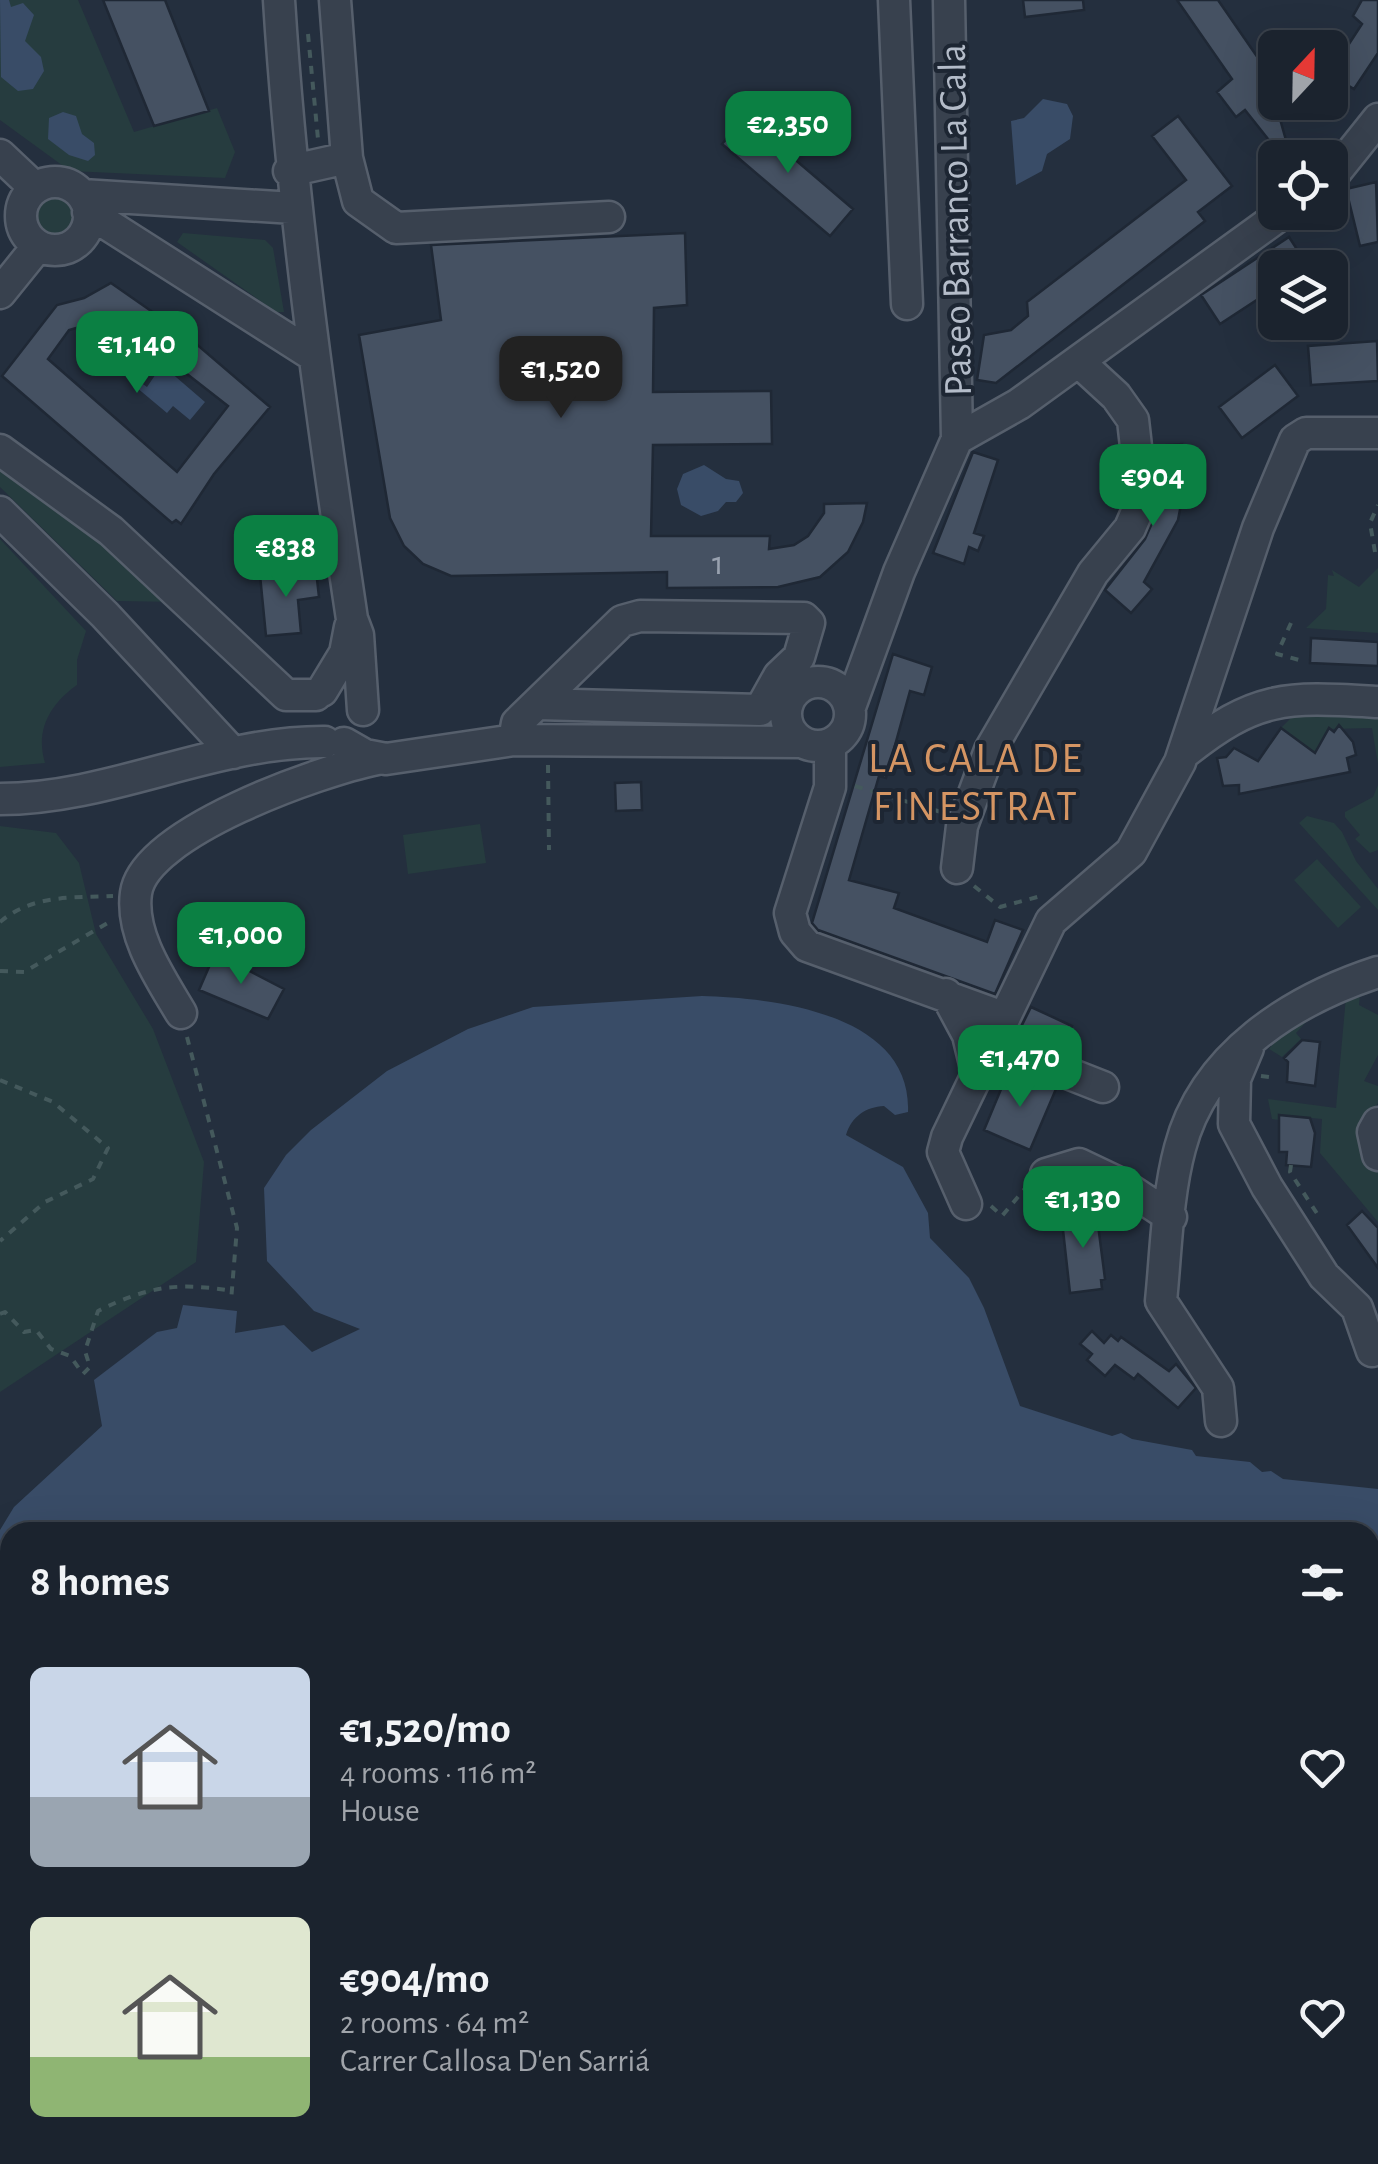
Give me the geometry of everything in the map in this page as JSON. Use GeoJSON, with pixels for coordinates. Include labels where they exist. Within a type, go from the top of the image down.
{"type":"FeatureCollection","features":[{"type":"Feature","properties":{"kind":"street"},"geometry":{"type":"LineString","coordinates":[[279,0],[290,171],[311,354],[352,619],[358,634],[364,714],[358,734],[333,743]]}},
{"type":"Feature","properties":{"kind":"street"},"geometry":{"type":"LineString","coordinates":[[335,0],[333,160],[358,201],[396,228],[609,216]]}},
{"type":"Feature","properties":{"kind":"street"},"geometry":{"type":"LineString","coordinates":[[894,0],[907,304]]}},
{"type":"Feature","properties":{"kind":"street","name":"Paseo Barranco La Cala"},"geometry":{"type":"LineString","coordinates":[[950,0],[957,439]]}},
{"type":"Feature","properties":{"kind":"street"},"geometry":{"type":"LineString","coordinates":[[1348,158],[1378,119]]}},
{"type":"Feature","properties":{"kind":"street"},"geometry":{"type":"LineString","coordinates":[[1348,165],[1378,142]]}},
{"type":"Feature","properties":{"kind":"street"},"geometry":{"type":"LineString","coordinates":[[0,155],[35,188]]}},
{"type":"Feature","properties":{"kind":"street"},"geometry":{"type":"LineString","coordinates":[[290,171],[333,160]]}},
{"type":"Feature","properties":{"kind":"street"},"geometry":{"type":"LineString","coordinates":[[85,204],[78,241],[59,249],[38,246],[23,229],[20,218],[26,196],[35,188],[65,183],[85,204],[311,354]]}},
{"type":"Feature","properties":{"kind":"street"},"geometry":{"type":"LineString","coordinates":[[85,204],[294,208]]}},
{"type":"Feature","properties":{"kind":"street"},"geometry":{"type":"LineString","coordinates":[[181,1013],[149,958],[136,905],[140,877],[155,856],[178,840],[312,779],[394,754],[514,740],[751,745],[806,734],[845,733],[849,684],[957,439],[1019,404],[1259,230]]}},
{"type":"Feature","properties":{"kind":"street"},"geometry":{"type":"LineString","coordinates":[[0,293],[38,246]]}},
{"type":"Feature","properties":{"kind":"street"},"geometry":{"type":"LineString","coordinates":[[957,868],[964,820],[990,750],[1093,573],[1130,528],[1142,500],[1133,420],[1116,396],[1079,362]]}},
{"type":"Feature","properties":{"kind":"street"},"geometry":{"type":"LineString","coordinates":[[966,1204],[943,1152],[997,1030],[1052,921],[1131,852],[1184,754],[1258,528],[1295,440],[1306,433],[1378,433]]}},
{"type":"Feature","properties":{"kind":"street"},"geometry":{"type":"LineString","coordinates":[[0,450],[111,531],[286,695],[317,696],[348,690],[375,738],[394,754]]}},
{"type":"Feature","properties":{"kind":"street"},"geometry":{"type":"LineString","coordinates":[[0,512],[104,614],[233,753]]}},
{"type":"Feature","properties":{"kind":"street"},"geometry":{"type":"LineString","coordinates":[[514,740],[517,722],[622,621],[640,616],[804,618],[808,623],[799,657],[779,676],[760,710],[537,704]]}},
{"type":"Feature","properties":{"kind":"street"},"geometry":{"type":"LineString","coordinates":[[333,743],[309,725],[317,696],[345,654],[352,619]]}},
{"type":"Feature","properties":{"kind":"street"},"geometry":{"type":"LineString","coordinates":[[1213,656],[1216,680],[1227,694],[1378,702]]}},
{"type":"Feature","properties":{"kind":"street"},"geometry":{"type":"LineString","coordinates":[[849,684],[805,685],[790,698],[831,778],[790,913],[795,932],[807,946],[946,994],[997,1030],[1102,1087]]}},
{"type":"Feature","properties":{"kind":"street"},"geometry":{"type":"LineString","coordinates":[[233,753],[317,696]]}},
{"type":"Feature","properties":{"kind":"street"},"geometry":{"type":"LineString","coordinates":[[1184,754],[1218,726],[1278,699]]}},
{"type":"Feature","properties":{"kind":"street"},"geometry":{"type":"LineString","coordinates":[[312,779],[331,760],[333,743]]}},
{"type":"Feature","properties":{"kind":"street"},"geometry":{"type":"LineString","coordinates":[[0,799],[43,799],[270,744],[333,743],[394,754]]}},
{"type":"Feature","properties":{"kind":"street"},"geometry":{"type":"LineString","coordinates":[[1222,1421],[1218,1388],[1160,1301],[1180,1147],[1210,1080],[1252,1037],[1300,1005],[1378,972]]}},
{"type":"Feature","properties":{"kind":"street"},"geometry":{"type":"LineString","coordinates":[[946,994],[968,1035],[978,1072]]}},
{"type":"Feature","properties":{"kind":"street"},"geometry":{"type":"LineString","coordinates":[[1252,1037],[1235,1079],[1234,1124],[1267,1186],[1324,1276],[1357,1308],[1372,1351]]}},
{"type":"Feature","properties":{"kind":"street"},"geometry":{"type":"LineString","coordinates":[[1378,1122],[1373,1132],[1378,1156]]}},
{"type":"Feature","properties":{"kind":"street"},"geometry":{"type":"LineString","coordinates":[[1046,1174],[1079,1164],[1121,1184],[1171,1217]]}},
{"type":"Feature","properties":{"kind":"path"},"geometry":{"type":"LineString","coordinates":[[308,32],[333,160]]}},
{"type":"Feature","properties":{"kind":"path"},"geometry":{"type":"LineString","coordinates":[[1375,552],[1370,523],[1378,505]]}},
{"type":"Feature","properties":{"kind":"path"},"geometry":{"type":"LineString","coordinates":[[1291,624],[1277,654],[1303,661]]}},
{"type":"Feature","properties":{"kind":"path"},"geometry":{"type":"LineString","coordinates":[[548,740],[550,850]]}},
{"type":"Feature","properties":{"kind":"path"},"geometry":{"type":"LineString","coordinates":[[831,778],[964,820]]}},
{"type":"Feature","properties":{"kind":"path"},"geometry":{"type":"LineString","coordinates":[[957,868],[1000,907],[1050,893],[1064,907]]}},
{"type":"Feature","properties":{"kind":"path"},"geometry":{"type":"LineString","coordinates":[[0,922],[14,910],[71,894],[136,905]]}},
{"type":"Feature","properties":{"kind":"path"},"geometry":{"type":"LineString","coordinates":[[0,971],[24,972],[136,905]]}},
{"type":"Feature","properties":{"kind":"path"},"geometry":{"type":"LineString","coordinates":[[181,1013],[237,1228],[231,1301]]}},
{"type":"Feature","properties":{"kind":"path"},"geometry":{"type":"LineString","coordinates":[[0,1080],[53,1102],[108,1148],[93,1178],[45,1202],[0,1241]]}},
{"type":"Feature","properties":{"kind":"path"},"geometry":{"type":"LineString","coordinates":[[966,1204],[974,1217],[991,1206],[1002,1216],[1032,1180],[1046,1174]]}},
{"type":"Feature","properties":{"kind":"path"},"geometry":{"type":"LineString","coordinates":[[0,1314],[4,1312],[24,1332],[36,1330],[51,1349],[70,1356],[82,1374],[90,1367],[85,1351],[98,1311],[127,1296],[183,1283],[232,1291]]}},
{"type":"Feature","properties":{"kind":"green space"},"geometry":{"type":"Polygon","coordinates":[[[0,0],[78,0],[134,132],[217,108],[235,152],[225,178],[70,171],[0,120],[0,0]]]}},
{"type":"Feature","properties":{"kind":"green space"},"geometry":{"type":"Polygon","coordinates":[[[54,196],[68,202],[74,216],[68,230],[54,236],[40,230],[34,216],[40,202],[54,196]]]}},
{"type":"Feature","properties":{"kind":"green space"},"geometry":{"type":"Polygon","coordinates":[[[183,233],[265,240],[273,248],[284,312],[276,312],[177,242],[183,233]]]}},
{"type":"Feature","properties":{"kind":"green space"},"geometry":{"type":"Polygon","coordinates":[[[0,460],[177,602],[117,601],[0,487],[0,460]]]}},
{"type":"Feature","properties":{"kind":"green space"},"geometry":{"type":"Polygon","coordinates":[[[0,539],[86,631],[77,660],[77,685],[47,719],[42,740],[45,763],[0,767],[0,539]]]}},
{"type":"Feature","properties":{"kind":"green space"},"geometry":{"type":"Polygon","coordinates":[[[1378,568],[1378,633],[1306,628],[1326,609],[1328,575],[1334,576],[1332,570],[1359,587],[1378,568]]]}},
{"type":"Feature","properties":{"kind":"green space"},"geometry":{"type":"Polygon","coordinates":[[[1297,712],[1378,715],[1378,764],[1372,728],[1329,729],[1315,753],[1281,728],[1297,712]]]}},
{"type":"Feature","properties":{"kind":"green space"},"geometry":{"type":"Polygon","coordinates":[[[1378,785],[1378,850],[1370,853],[1355,839],[1360,835],[1345,812],[1373,797],[1378,785]]]}},
{"type":"Feature","properties":{"kind":"green space"},"geometry":{"type":"Polygon","coordinates":[[[1307,816],[1334,823],[1342,832],[1356,861],[1378,889],[1378,910],[1299,823],[1307,816]]]}},
{"type":"Feature","properties":{"kind":"green space"},"geometry":{"type":"Polygon","coordinates":[[[480,824],[486,863],[408,874],[403,835],[480,824]]]}},
{"type":"Feature","properties":{"kind":"green space"},"geometry":{"type":"Polygon","coordinates":[[[0,826],[56,833],[79,863],[96,934],[153,1029],[204,1162],[196,1262],[0,1392],[0,826]]]}},
{"type":"Feature","properties":{"kind":"green space"},"geometry":{"type":"Polygon","coordinates":[[[1317,859],[1361,907],[1338,928],[1294,880],[1317,859]]]}},
{"type":"Feature","properties":{"kind":"green space"},"geometry":{"type":"Polygon","coordinates":[[[1361,984],[1359,1005],[1378,1015],[1378,1055],[1364,1081],[1378,1086],[1378,1103],[1368,1118],[1367,1158],[1378,1171],[1378,1222],[1320,1153],[1322,1119],[1280,1115],[1279,1120],[1272,1119],[1268,1099],[1336,1108],[1346,997],[1307,1021],[1296,1033],[1301,1039],[1282,1057],[1269,1049],[1282,1033],[1361,984]]]}},
{"type":"Feature","properties":{"kind":"water"},"geometry":{"type":"Polygon","coordinates":[[[0,0],[9,0],[11,7],[23,3],[34,15],[25,41],[41,57],[44,71],[33,89],[18,91],[1,77],[0,0]]]}},
{"type":"Feature","properties":{"kind":"water"},"geometry":{"type":"Polygon","coordinates":[[[1043,99],[1067,104],[1073,116],[1070,139],[1047,154],[1042,171],[1016,185],[1011,121],[1024,118],[1043,99]]]}},
{"type":"Feature","properties":{"kind":"water"},"geometry":{"type":"Polygon","coordinates":[[[63,112],[76,116],[82,134],[94,143],[95,155],[88,161],[69,155],[48,139],[49,118],[63,112]]]}},
{"type":"Feature","properties":{"kind":"water"},"geometry":{"type":"Polygon","coordinates":[[[162,365],[205,402],[190,420],[173,406],[167,413],[136,387],[140,382],[147,387],[162,365]]]}},
{"type":"Feature","properties":{"kind":"water"},"geometry":{"type":"Polygon","coordinates":[[[704,465],[726,479],[739,481],[743,493],[736,502],[726,502],[718,511],[701,516],[681,505],[677,489],[683,474],[704,465]]]}},
{"type":"Feature","properties":{"kind":"water"},"geometry":{"type":"Polygon","coordinates":[[[702,996],[799,1007],[863,1032],[887,1052],[903,1079],[908,1112],[895,1115],[884,1106],[871,1108],[856,1118],[846,1135],[903,1167],[928,1213],[930,1238],[969,1278],[984,1308],[1020,1406],[1112,1436],[1121,1433],[1132,1439],[1192,1450],[1196,1456],[1250,1462],[1262,1472],[1271,1471],[1283,1479],[1378,1489],[1378,1522],[5,1522],[14,1507],[102,1426],[94,1380],[157,1332],[177,1328],[183,1305],[237,1311],[235,1333],[284,1325],[312,1352],[360,1329],[314,1311],[267,1261],[264,1188],[286,1155],[311,1130],[387,1071],[468,1029],[533,1007],[702,996]]]}},
{"type":"Feature","properties":{"kind":"building"},"geometry":{"type":"Polygon","coordinates":[[[103,0],[165,0],[209,111],[154,126],[103,0]]]}},
{"type":"Feature","properties":{"kind":"building"},"geometry":{"type":"Polygon","coordinates":[[[1023,0],[1083,0],[1084,10],[1025,17],[1023,0]]]}},
{"type":"Feature","properties":{"kind":"building"},"geometry":{"type":"Polygon","coordinates":[[[1177,0],[1218,0],[1258,58],[1258,120],[1280,120],[1286,140],[1269,140],[1245,110],[1236,117],[1217,92],[1232,79],[1177,0]]]}},
{"type":"Feature","properties":{"kind":"building"},"geometry":{"type":"Polygon","coordinates":[[[1362,0],[1378,0],[1378,53],[1354,89],[1348,85],[1348,45],[1362,24],[1353,16],[1362,0]]]}},
{"type":"Feature","properties":{"kind":"building"},"geometry":{"type":"Polygon","coordinates":[[[1178,116],[1232,186],[1198,212],[1205,221],[996,383],[977,380],[984,335],[1011,330],[1028,316],[1027,302],[1186,180],[1152,136],[1178,116]]]}},
{"type":"Feature","properties":{"kind":"building"},"geometry":{"type":"Polygon","coordinates":[[[745,117],[853,209],[830,236],[722,144],[745,117]]]}},
{"type":"Feature","properties":{"kind":"building"},"geometry":{"type":"Polygon","coordinates":[[[1376,182],[1378,242],[1360,246],[1348,189],[1376,182]]]}},
{"type":"Feature","properties":{"kind":"building"},"geometry":{"type":"Polygon","coordinates":[[[685,233],[687,305],[654,308],[653,392],[771,391],[772,444],[653,445],[651,536],[770,536],[769,549],[794,545],[808,536],[824,513],[824,504],[867,503],[863,522],[848,552],[820,577],[778,587],[667,588],[667,572],[451,576],[423,564],[404,546],[390,518],[359,335],[441,320],[431,245],[685,233]]]}},
{"type":"Feature","properties":{"kind":"building"},"geometry":{"type":"Polygon","coordinates":[[[1289,237],[1297,250],[1269,250],[1289,237]]]}},
{"type":"Feature","properties":{"kind":"building"},"geometry":{"type":"Polygon","coordinates":[[[1258,257],[1258,299],[1220,324],[1201,295],[1258,257]]]}},
{"type":"Feature","properties":{"kind":"building"},"geometry":{"type":"Polygon","coordinates":[[[111,283],[187,336],[270,407],[214,474],[181,524],[176,520],[172,523],[2,376],[57,305],[84,298],[111,283]],[[114,317],[69,330],[48,359],[177,472],[228,406],[114,317]]]}},
{"type":"Feature","properties":{"kind":"building"},"geometry":{"type":"Polygon","coordinates":[[[1377,341],[1378,381],[1311,385],[1308,346],[1377,341]]]}},
{"type":"Feature","properties":{"kind":"building"},"geometry":{"type":"Polygon","coordinates":[[[1275,365],[1298,396],[1242,438],[1219,407],[1275,365]]]}},
{"type":"Feature","properties":{"kind":"building"},"geometry":{"type":"Polygon","coordinates":[[[1182,444],[1185,484],[1178,520],[1144,582],[1152,589],[1131,613],[1105,590],[1145,539],[1159,507],[1155,446],[1182,444]]]}},
{"type":"Feature","properties":{"kind":"building"},"geometry":{"type":"Polygon","coordinates":[[[973,452],[998,460],[974,533],[984,536],[978,551],[969,547],[964,564],[933,553],[973,452]]]}},
{"type":"Feature","properties":{"kind":"building"},"geometry":{"type":"Polygon","coordinates":[[[316,570],[319,597],[298,600],[301,633],[266,636],[260,575],[316,570]]]}},
{"type":"Feature","properties":{"kind":"building"},"geometry":{"type":"Polygon","coordinates":[[[1311,638],[1378,642],[1378,666],[1310,663],[1311,638]]]}},
{"type":"Feature","properties":{"kind":"building"},"geometry":{"type":"Polygon","coordinates":[[[893,654],[932,667],[924,695],[910,691],[886,778],[879,776],[849,880],[899,893],[894,908],[987,942],[995,920],[1023,930],[995,994],[818,930],[812,923],[893,654]]]}},
{"type":"Feature","properties":{"kind":"building"},"geometry":{"type":"Polygon","coordinates":[[[1339,725],[1353,742],[1356,755],[1347,758],[1350,772],[1239,794],[1239,785],[1223,786],[1217,758],[1226,757],[1234,748],[1258,761],[1281,728],[1315,753],[1329,728],[1334,732],[1339,725]]]}},
{"type":"Feature","properties":{"kind":"building"},"geometry":{"type":"Polygon","coordinates":[[[641,782],[642,810],[616,811],[615,783],[641,782]]]}},
{"type":"Feature","properties":{"kind":"building"},"geometry":{"type":"Polygon","coordinates":[[[215,953],[284,989],[268,1019],[199,990],[215,953]]]}},
{"type":"Feature","properties":{"kind":"building"},"geometry":{"type":"Polygon","coordinates":[[[1031,1007],[1072,1026],[1062,1051],[1018,1033],[1031,1007]]]}},
{"type":"Feature","properties":{"kind":"building"},"geometry":{"type":"Polygon","coordinates":[[[1302,1040],[1320,1042],[1315,1086],[1287,1082],[1288,1062],[1284,1058],[1302,1040]]]}},
{"type":"Feature","properties":{"kind":"building"},"geometry":{"type":"Polygon","coordinates":[[[1009,1070],[1056,1089],[1030,1150],[984,1130],[1009,1070]]]}},
{"type":"Feature","properties":{"kind":"building"},"geometry":{"type":"Polygon","coordinates":[[[1279,1115],[1310,1118],[1315,1133],[1311,1167],[1286,1165],[1287,1152],[1279,1152],[1279,1115]]]}},
{"type":"Feature","properties":{"kind":"building"},"geometry":{"type":"Polygon","coordinates":[[[1091,1208],[1092,1217],[1097,1217],[1105,1279],[1101,1280],[1102,1289],[1070,1293],[1061,1212],[1091,1208]]]}},
{"type":"Feature","properties":{"kind":"building"},"geometry":{"type":"Polygon","coordinates":[[[1362,1211],[1378,1228],[1378,1268],[1347,1225],[1362,1211]]]}},
{"type":"Feature","properties":{"kind":"building"},"geometry":{"type":"Polygon","coordinates":[[[1092,1331],[1104,1343],[1111,1335],[1118,1341],[1121,1337],[1169,1371],[1176,1364],[1196,1388],[1178,1408],[1138,1374],[1134,1379],[1115,1365],[1105,1376],[1087,1360],[1092,1354],[1080,1344],[1092,1331]]]}},
{"type":"Feature","properties":{"kind":"district","name":"LA CALA DE FINESTRAT"},"geometry":{"type":"Point","coordinates":[976,781]}}]}
